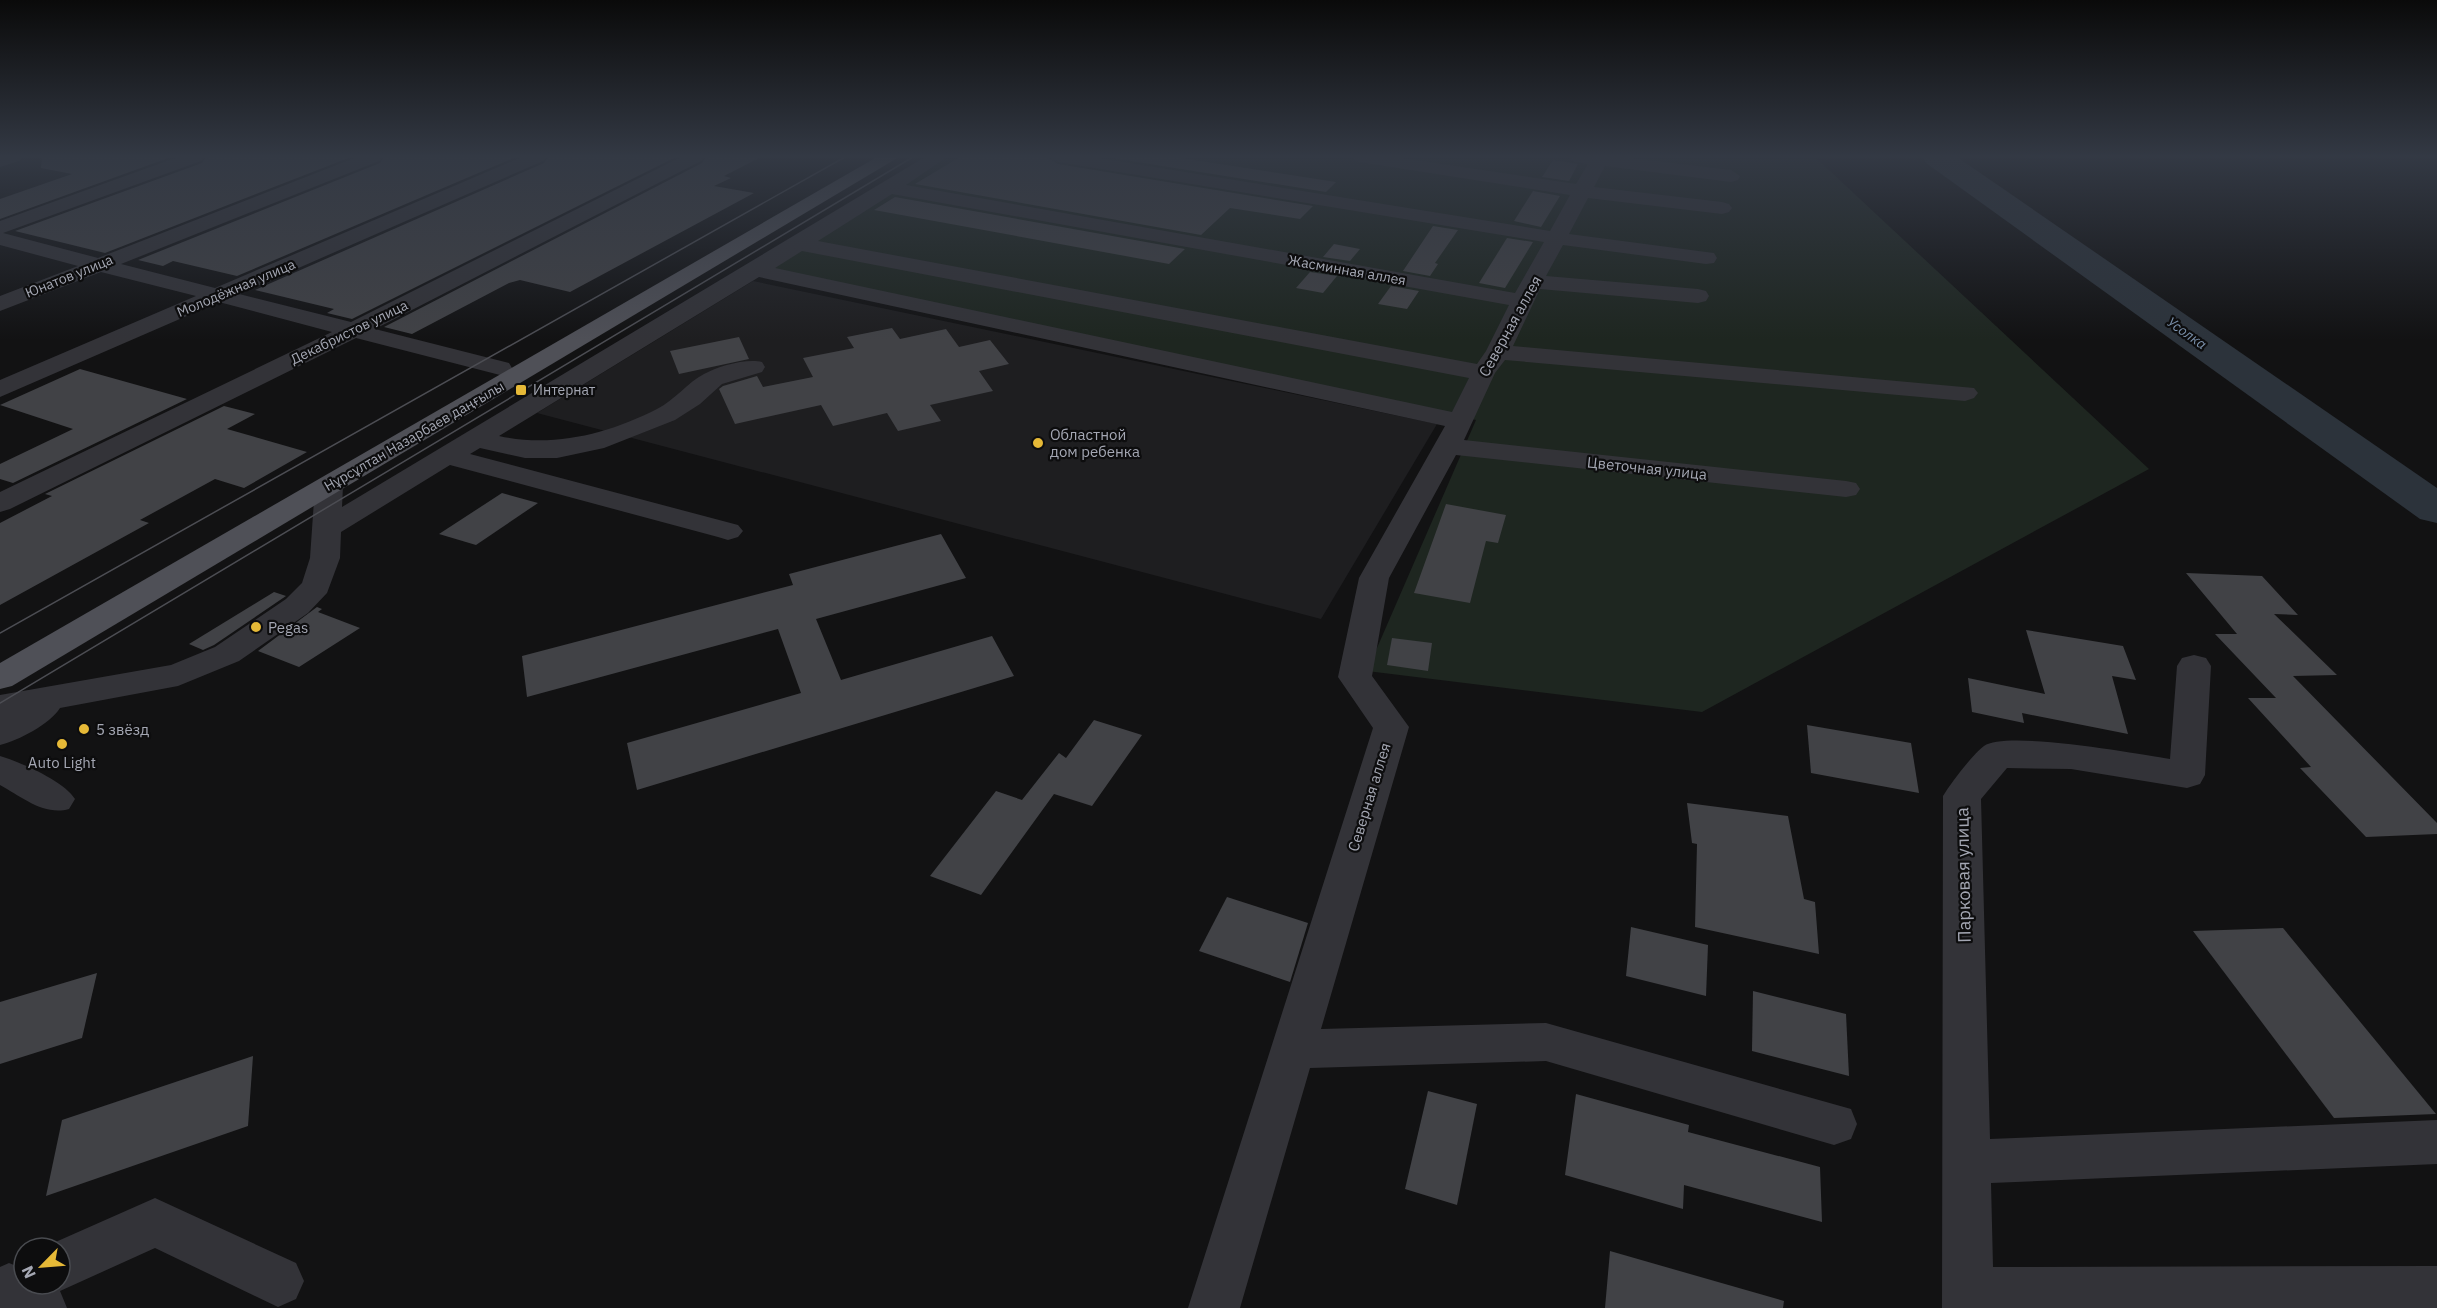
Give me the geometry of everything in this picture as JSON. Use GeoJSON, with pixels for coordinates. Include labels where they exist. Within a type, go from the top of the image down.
{"type":"FeatureCollection","features":[{"type":"Feature","properties":{"kind":"main road","name":"Нұрсұлтан Назарбаев даңғылы"},"geometry":{"type":"LineString","coordinates":[[0,657],[764,218]]}},
{"type":"Feature","properties":{"kind":"main road","name":"Нұрсұлтан Назарбаев даңғылы"},"geometry":{"type":"LineString","coordinates":[[0,678],[786,218]]}},
{"type":"Feature","properties":{"kind":"street"},"geometry":{"type":"LineString","coordinates":[[0,228],[27,218]]}},
{"type":"Feature","properties":{"kind":"street","name":"Юнатов улица"},"geometry":{"type":"LineString","coordinates":[[0,304],[217,218]]}},
{"type":"Feature","properties":{"kind":"street","name":"Молодёжная улица"},"geometry":{"type":"LineString","coordinates":[[0,389],[396,218]]}},
{"type":"Feature","properties":{"kind":"street","name":"Декабристов улица"},"geometry":{"type":"LineString","coordinates":[[0,503],[356,329],[575,218]]}},
{"type":"Feature","properties":{"kind":"street"},"geometry":{"type":"LineString","coordinates":[[327,528],[840,218]]}},
{"type":"Feature","properties":{"kind":"street","name":"Жасминная аллея"},"geometry":{"type":"LineString","coordinates":[[1073,218],[1528,292],[1698,296]]}},
{"type":"Feature","properties":{"kind":"street"},"geometry":{"type":"LineString","coordinates":[[1434,218],[1556,238],[1706,258]]}},
{"type":"Feature","properties":{"kind":"street","name":"Северная аллея"},"geometry":{"type":"LineString","coordinates":[[1214,1308],[1391,727],[1355,677],[1374,578],[1454,434],[1567,218]]}},
{"type":"Feature","properties":{"kind":"street"},"geometry":{"type":"LineString","coordinates":[[0,239],[500,368]]}},
{"type":"Feature","properties":{"kind":"street"},"geometry":{"type":"LineString","coordinates":[[799,244],[1491,363],[1965,393]]}},
{"type":"Feature","properties":{"kind":"street","name":"Цветочная улица"},"geometry":{"type":"LineString","coordinates":[[755,270],[1454,434],[1846,489]]}},
{"type":"Feature","properties":{"kind":"street"},"geometry":{"type":"LineString","coordinates":[[460,449],[557,450],[619,435],[675,409],[713,379],[753,367]]}},
{"type":"Feature","properties":{"kind":"street"},"geometry":{"type":"LineString","coordinates":[[675,409],[702,416]]}},
{"type":"Feature","properties":{"kind":"street"},"geometry":{"type":"LineString","coordinates":[[408,439],[460,449],[728,531]]}},
{"type":"Feature","properties":{"kind":"street"},"geometry":{"type":"LineString","coordinates":[[419,473],[490,490]]}},
{"type":"Feature","properties":{"kind":"street"},"geometry":{"type":"LineString","coordinates":[[0,707],[57,699],[178,675],[227,654],[297,606],[316,586],[324,565],[329,486]]}},
{"type":"Feature","properties":{"kind":"street","name":"Парковая улица"},"geometry":{"type":"LineString","coordinates":[[1968,1300],[1962,796],[1997,755],[2071,756],[2187,776],[2194,666]]}},
{"type":"Feature","properties":{"kind":"street"},"geometry":{"type":"LineString","coordinates":[[0,733],[57,699]]}},
{"type":"Feature","properties":{"kind":"street"},"geometry":{"type":"LineString","coordinates":[[0,769],[56,799]]}},
{"type":"Feature","properties":{"kind":"street"},"geometry":{"type":"LineString","coordinates":[[1293,1049],[1546,1042],[1834,1124]]}},
{"type":"Feature","properties":{"kind":"street"},"geometry":{"type":"LineString","coordinates":[[1967,1162],[2437,1142]]}},
{"type":"Feature","properties":{"kind":"street"},"geometry":{"type":"LineString","coordinates":[[72,1260],[155,1222],[278,1281]]}},
{"type":"Feature","properties":{"kind":"street"},"geometry":{"type":"LineString","coordinates":[[1968,1300],[2437,1292]]}},
{"type":"Feature","properties":{"kind":"shaded area"},"geometry":{"type":"Polygon","coordinates":[[[828,218],[1880,218],[2149,469],[1702,712],[1367,671],[1476,420],[748,266],[828,218]]]}},
{"type":"Feature","properties":{"kind":"shaded area","name":"Областной дом ребенка"},"geometry":{"type":"Polygon","coordinates":[[[753,281],[1437,424],[1321,619],[537,413],[753,281]]]}},
{"type":"Feature","properties":{"kind":"building"},"geometry":{"type":"Polygon","coordinates":[[[51,218],[195,218],[105,253],[15,231],[51,218]]]}},
{"type":"Feature","properties":{"kind":"building"},"geometry":{"type":"Polygon","coordinates":[[[243,218],[373,218],[237,276],[173,261],[163,266],[138,260],[243,218]]]}},
{"type":"Feature","properties":{"kind":"building"},"geometry":{"type":"Polygon","coordinates":[[[419,218],[554,218],[352,319],[327,313],[334,309],[255,290],[419,218]]]}},
{"type":"Feature","properties":{"kind":"building"},"geometry":{"type":"Polygon","coordinates":[[[595,218],[707,218],[570,292],[520,280],[509,283],[412,334],[384,327],[595,218]]]}},
{"type":"Feature","properties":{"kind":"building"},"geometry":{"type":"Polygon","coordinates":[[[918,218],[1012,218],[1185,249],[1169,264],[918,218]]]}},
{"type":"Feature","properties":{"kind":"building"},"geometry":{"type":"Polygon","coordinates":[[[1106,218],[1219,218],[1201,235],[1106,218]]]}},
{"type":"Feature","properties":{"kind":"building"},"geometry":{"type":"Polygon","coordinates":[[[1516,218],[1546,218],[1541,227],[1514,221],[1516,218]]]}},
{"type":"Feature","properties":{"kind":"building"},"geometry":{"type":"Polygon","coordinates":[[[1433,226],[1458,230],[1435,263],[1438,264],[1430,276],[1403,271],[1433,226]]]}},
{"type":"Feature","properties":{"kind":"building"},"geometry":{"type":"Polygon","coordinates":[[[1507,238],[1533,242],[1505,288],[1479,283],[1507,238]]]}},
{"type":"Feature","properties":{"kind":"building"},"geometry":{"type":"Polygon","coordinates":[[[1334,244],[1360,249],[1350,261],[1323,257],[1334,244]]]}},
{"type":"Feature","properties":{"kind":"building"},"geometry":{"type":"Polygon","coordinates":[[[1310,272],[1337,276],[1323,293],[1296,288],[1310,272]]]}},
{"type":"Feature","properties":{"kind":"building"},"geometry":{"type":"Polygon","coordinates":[[[1391,286],[1419,291],[1407,309],[1378,304],[1391,286]]]}},
{"type":"Feature","properties":{"kind":"building"},"geometry":{"type":"Polygon","coordinates":[[[892,328],[900,339],[946,329],[959,347],[990,340],[1009,364],[979,371],[993,391],[930,405],[941,421],[898,431],[887,413],[833,426],[821,405],[735,424],[719,389],[723,386],[757,376],[763,387],[813,377],[803,358],[854,348],[847,337],[892,328]]]}},
{"type":"Feature","properties":{"kind":"building"},"geometry":{"type":"Polygon","coordinates":[[[739,337],[749,359],[679,374],[670,351],[739,337]]]}},
{"type":"Feature","properties":{"kind":"building"},"geometry":{"type":"Polygon","coordinates":[[[80,369],[187,399],[13,483],[0,479],[0,464],[73,429],[0,405],[80,369]]]}},
{"type":"Feature","properties":{"kind":"building"},"geometry":{"type":"Polygon","coordinates":[[[224,406],[255,414],[227,429],[307,452],[244,488],[215,479],[140,520],[149,523],[0,605],[0,523],[52,496],[45,494],[224,406]]]}},
{"type":"Feature","properties":{"kind":"building"},"geometry":{"type":"Polygon","coordinates":[[[502,493],[538,503],[476,545],[439,534],[502,493]]]}},
{"type":"Feature","properties":{"kind":"building"},"geometry":{"type":"Polygon","coordinates":[[[1446,504],[1506,515],[1498,543],[1486,541],[1470,603],[1414,593],[1446,504]]]}},
{"type":"Feature","properties":{"kind":"building"},"geometry":{"type":"Polygon","coordinates":[[[941,534],[966,578],[816,619],[841,680],[992,636],[1014,676],[637,790],[627,743],[801,693],[778,629],[527,697],[522,656],[793,585],[789,574],[941,534]]]}},
{"type":"Feature","properties":{"kind":"building"},"geometry":{"type":"Polygon","coordinates":[[[2186,573],[2262,576],[2298,615],[2274,614],[2337,675],[2293,676],[2437,823],[2437,834],[2366,837],[2300,768],[2311,767],[2248,698],[2276,698],[2215,634],[2237,634],[2186,573]]]}},
{"type":"Feature","properties":{"kind":"building"},"geometry":{"type":"Polygon","coordinates":[[[274,592],[286,596],[214,645],[203,650],[189,644],[274,592]]]}},
{"type":"Feature","properties":{"kind":"building"},"geometry":{"type":"Polygon","coordinates":[[[317,607],[322,609],[318,612],[360,628],[299,667],[258,651],[317,607]]]}},
{"type":"Feature","properties":{"kind":"building"},"geometry":{"type":"Polygon","coordinates":[[[2026,630],[2123,646],[2136,680],[2112,676],[2128,734],[2022,713],[2024,723],[1972,712],[1968,678],[2045,694],[2026,630]]]}},
{"type":"Feature","properties":{"kind":"building"},"geometry":{"type":"Polygon","coordinates":[[[1392,638],[1432,643],[1428,671],[1387,665],[1392,638]]]}},
{"type":"Feature","properties":{"kind":"building"},"geometry":{"type":"Polygon","coordinates":[[[1094,720],[1142,735],[1092,806],[1054,794],[981,895],[930,876],[996,791],[1022,800],[1059,753],[1066,758],[1094,720]]]}},
{"type":"Feature","properties":{"kind":"building"},"geometry":{"type":"Polygon","coordinates":[[[1807,725],[1911,743],[1919,793],[1811,773],[1807,725]]]}},
{"type":"Feature","properties":{"kind":"building"},"geometry":{"type":"Polygon","coordinates":[[[1687,803],[1788,816],[1804,899],[1815,902],[1819,954],[1695,927],[1697,844],[1692,843],[1687,803]]]}},
{"type":"Feature","properties":{"kind":"building"},"geometry":{"type":"Polygon","coordinates":[[[1227,897],[1308,923],[1290,982],[1199,951],[1227,897]]]}},
{"type":"Feature","properties":{"kind":"building"},"geometry":{"type":"Polygon","coordinates":[[[1631,927],[1708,945],[1706,996],[1626,976],[1631,927]]]}},
{"type":"Feature","properties":{"kind":"building"},"geometry":{"type":"Polygon","coordinates":[[[2283,928],[2436,1114],[2334,1118],[2193,931],[2283,928]]]}},
{"type":"Feature","properties":{"kind":"building"},"geometry":{"type":"Polygon","coordinates":[[[97,973],[82,1038],[0,1064],[0,1002],[97,973]]]}},
{"type":"Feature","properties":{"kind":"building"},"geometry":{"type":"Polygon","coordinates":[[[1753,991],[1846,1014],[1849,1076],[1752,1051],[1753,991]]]}},
{"type":"Feature","properties":{"kind":"building"},"geometry":{"type":"Polygon","coordinates":[[[253,1056],[248,1126],[46,1196],[62,1120],[253,1056]]]}},
{"type":"Feature","properties":{"kind":"building"},"geometry":{"type":"Polygon","coordinates":[[[1428,1091],[1477,1104],[1457,1205],[1405,1189],[1428,1091]]]}},
{"type":"Feature","properties":{"kind":"building"},"geometry":{"type":"Polygon","coordinates":[[[1576,1094],[1689,1125],[1688,1132],[1820,1167],[1822,1222],[1684,1185],[1683,1209],[1565,1175],[1576,1094]]]}},
{"type":"Feature","properties":{"kind":"building"},"geometry":{"type":"Polygon","coordinates":[[[1610,1251],[1784,1301],[1783,1308],[1605,1308],[1610,1251]]]}},
{"type":"Feature","properties":{"kind":"waterway","name":"Усолка"},"geometry":{"type":"LineString","coordinates":[[2024,218],[2437,509]]}},
{"type":"Feature","properties":{"kind":"tram line"},"geometry":{"type":"LineString","coordinates":[[0,633],[737,218]]}},
{"type":"Feature","properties":{"kind":"tram line"},"geometry":{"type":"LineString","coordinates":[[0,703],[811,218]]}},
{"type":"Feature","properties":{"kind":"place","name":"Интернат"},"geometry":{"type":"Point","coordinates":[521,390]}},
{"type":"Feature","properties":{"kind":"place","name":"Областной дом ребенка"},"geometry":{"type":"Point","coordinates":[1038,443]}},
{"type":"Feature","properties":{"kind":"place","name":"Pegas"},"geometry":{"type":"Point","coordinates":[256,627]}},
{"type":"Feature","properties":{"kind":"place","name":"5 звёзд"},"geometry":{"type":"Point","coordinates":[84,729]}},
{"type":"Feature","properties":{"kind":"place","name":"Auto Light"},"geometry":{"type":"Point","coordinates":[62,744]}}]}
